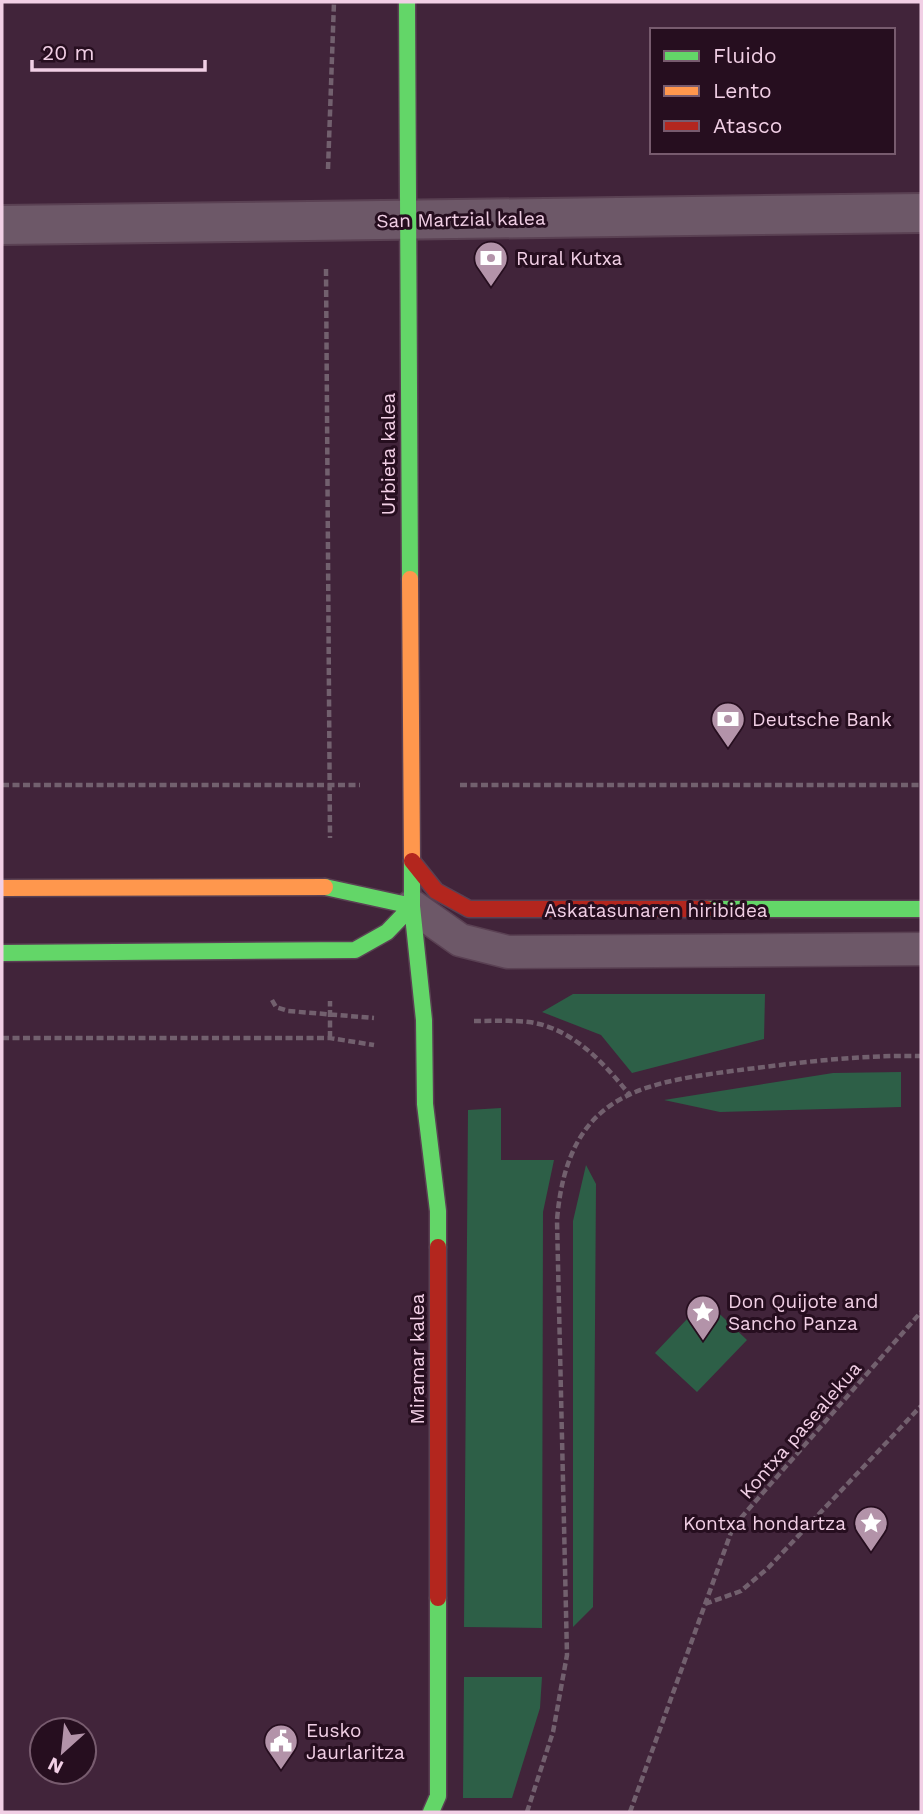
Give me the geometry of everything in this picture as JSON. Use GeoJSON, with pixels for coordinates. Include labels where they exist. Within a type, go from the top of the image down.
{"type":"FeatureCollection","features":[{"type":"Feature","properties":{"kind":"main road","name":"Urbieta kalea"},"geometry":{"type":"LineString","coordinates":[[407,2],[412,905]]}},
{"type":"Feature","properties":{"kind":"main road","name":"Askatasunaren hiribidea"},"geometry":{"type":"LineString","coordinates":[[412,861],[434,892],[451,903],[469,909],[921,909]]}},
{"type":"Feature","properties":{"kind":"main road","name":"Askatasunaren hiribidea"},"geometry":{"type":"LineString","coordinates":[[2,888],[330,887],[412,905]]}},
{"type":"Feature","properties":{"kind":"main road"},"geometry":{"type":"LineString","coordinates":[[2,953],[355,950],[379,942],[395,928],[412,905]]}},
{"type":"Feature","properties":{"kind":"main road","name":"Miramar kalea"},"geometry":{"type":"LineString","coordinates":[[412,905],[425,1053],[425,1104],[438,1211],[438,1796],[431,1812]]}},
{"type":"Feature","properties":{"kind":"street","name":"San Martzial kalea"},"geometry":{"type":"LineString","coordinates":[[2,225],[921,213]]}},
{"type":"Feature","properties":{"kind":"lane","name":"Askatasunaren hiribidea"},"geometry":{"type":"LineString","coordinates":[[412,905],[460,940],[508,952],[921,949]]}},
{"type":"Feature","properties":{"kind":"path"},"geometry":{"type":"LineString","coordinates":[[330,785],[326,221],[334,2]]}},
{"type":"Feature","properties":{"kind":"path"},"geometry":{"type":"LineString","coordinates":[[2,1038],[330,1038],[425,1053]]}},
{"type":"Feature","properties":{"kind":"path"},"geometry":{"type":"LineString","coordinates":[[527,1812],[553,1732],[567,1655],[557,1220],[560,1187],[570,1155],[611,1105],[640,1088],[672,1079],[816,1060],[884,1055],[921,1056]]}},
{"type":"Feature","properties":{"kind":"path","name":"Kontxa pasealekua"},"geometry":{"type":"LineString","coordinates":[[630,1812],[733,1527],[921,1312]]}},
{"type":"Feature","properties":{"kind":"path"},"geometry":{"type":"LineString","coordinates":[[705,1604],[741,1591],[768,1568],[921,1406]]}},
{"type":"Feature","properties":{"kind":"green space"},"geometry":{"type":"Polygon","coordinates":[[[573,994],[765,994],[764,1039],[632,1073],[601,1035],[542,1012],[573,994]]]}},
{"type":"Feature","properties":{"kind":"green space"},"geometry":{"type":"Polygon","coordinates":[[[901,1072],[901,1107],[720,1112],[664,1100],[833,1073],[901,1072]]]}},
{"type":"Feature","properties":{"kind":"green space"},"geometry":{"type":"Polygon","coordinates":[[[501,1108],[501,1160],[554,1160],[543,1212],[542,1628],[464,1627],[468,1110],[501,1108]]]}},
{"type":"Feature","properties":{"kind":"green space"},"geometry":{"type":"Polygon","coordinates":[[[586,1165],[596,1184],[593,1607],[573,1627],[573,1221],[586,1165]]]}},
{"type":"Feature","properties":{"kind":"green space"},"geometry":{"type":"Polygon","coordinates":[[[705,1300],[747,1340],[697,1392],[655,1353],[705,1300]]]}},
{"type":"Feature","properties":{"kind":"green space"},"geometry":{"type":"Polygon","coordinates":[[[464,1677],[542,1677],[540,1708],[512,1798],[463,1798],[464,1677]]]}},
{"type":"Feature","properties":{"kind":"traffic: fast"},"geometry":{"type":"LineString","coordinates":[[407,2],[410,579]]}},
{"type":"Feature","properties":{"kind":"traffic: fast"},"geometry":{"type":"LineString","coordinates":[[412,861],[412,906],[424,1020],[425,1104],[438,1211],[438,1247]]}},
{"type":"Feature","properties":{"kind":"traffic: fast"},"geometry":{"type":"LineString","coordinates":[[325,887],[412,906]]}},
{"type":"Feature","properties":{"kind":"traffic: fast"},"geometry":{"type":"LineString","coordinates":[[2,953],[355,950],[387,932],[412,906]]}},
{"type":"Feature","properties":{"kind":"traffic: fast"},"geometry":{"type":"LineString","coordinates":[[707,909],[921,909]]}},
{"type":"Feature","properties":{"kind":"traffic: fast"},"geometry":{"type":"LineString","coordinates":[[431,1812],[438,1796],[438,1598]]}},
{"type":"Feature","properties":{"kind":"traffic: slow"},"geometry":{"type":"LineString","coordinates":[[410,579],[412,861]]}},
{"type":"Feature","properties":{"kind":"traffic: slow"},"geometry":{"type":"LineString","coordinates":[[2,888],[325,887]]}},
{"type":"Feature","properties":{"kind":"traffic: jam"},"geometry":{"type":"LineString","coordinates":[[412,861],[436,891],[469,909],[707,909]]}},
{"type":"Feature","properties":{"kind":"traffic: jam"},"geometry":{"type":"LineString","coordinates":[[438,1247],[438,1598]]}},
{"type":"Feature","properties":{"kind":"place","name":"Rural Kutxa"},"geometry":{"type":"Point","coordinates":[491,288]}},
{"type":"Feature","properties":{"kind":"place","name":"Deutsche Bank"},"geometry":{"type":"Point","coordinates":[728,749]}},
{"type":"Feature","properties":{"kind":"place","name":"Don Quijote and Sancho Panza"},"geometry":{"type":"Point","coordinates":[703,1342]}},
{"type":"Feature","properties":{"kind":"place","name":"Kontxa hondartza"},"geometry":{"type":"Point","coordinates":[871,1553]}},
{"type":"Feature","properties":{"kind":"place","name":"Eusko Jaurlaritza"},"geometry":{"type":"Point","coordinates":[281,1771]}}]}
